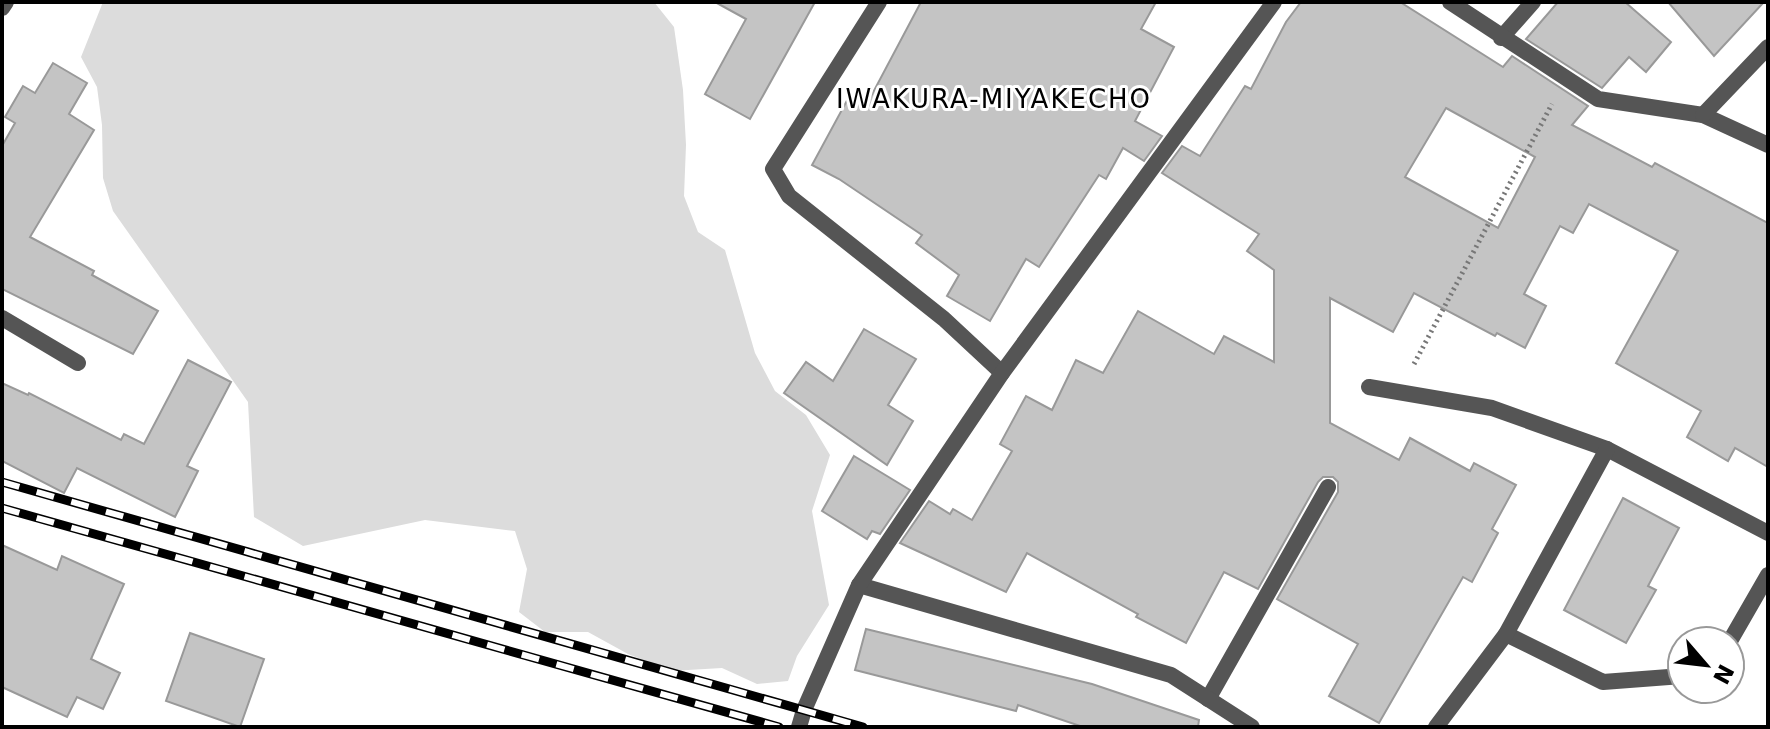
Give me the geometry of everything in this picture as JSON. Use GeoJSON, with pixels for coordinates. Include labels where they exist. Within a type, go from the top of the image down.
{"type":"FeatureCollection","features":[{"type":"Feature","properties":{"kind":"street"},"geometry":{"type":"LineString","coordinates":[[2,8],[6,2]]}},
{"type":"Feature","properties":{"kind":"street"},"geometry":{"type":"LineString","coordinates":[[879,2],[773,169],[789,196],[944,319],[1002,373]]}},
{"type":"Feature","properties":{"kind":"street"},"geometry":{"type":"LineString","coordinates":[[799,727],[859,585],[1002,373],[1274,2]]}},
{"type":"Feature","properties":{"kind":"street"},"geometry":{"type":"LineString","coordinates":[[1450,2],[1598,99],[1703,115],[1768,145]]}},
{"type":"Feature","properties":{"kind":"street"},"geometry":{"type":"LineString","coordinates":[[1501,38],[1533,2]]}},
{"type":"Feature","properties":{"kind":"street"},"geometry":{"type":"LineString","coordinates":[[1703,115],[1768,47]]}},
{"type":"Feature","properties":{"kind":"street"},"geometry":{"type":"LineString","coordinates":[[2,318],[78,363]]}},
{"type":"Feature","properties":{"kind":"street"},"geometry":{"type":"LineString","coordinates":[[1369,387],[1492,408],[1607,449],[1768,533]]}},
{"type":"Feature","properties":{"kind":"street"},"geometry":{"type":"LineString","coordinates":[[1436,727],[1506,634],[1607,449]]}},
{"type":"Feature","properties":{"kind":"street"},"geometry":{"type":"LineString","coordinates":[[1208,699],[1328,487]]}},
{"type":"Feature","properties":{"kind":"street"},"geometry":{"type":"LineString","coordinates":[[1739,625],[1768,575]]}},
{"type":"Feature","properties":{"kind":"street"},"geometry":{"type":"LineString","coordinates":[[859,585],[1171,675],[1252,727]]}},
{"type":"Feature","properties":{"kind":"street"},"geometry":{"type":"LineString","coordinates":[[1506,634],[1603,682],[1666,677]]}},
{"type":"Feature","properties":{"kind":"path"},"geometry":{"type":"LineString","coordinates":[[1399,392],[1565,79]]}},
{"type":"Feature","properties":{"kind":"shaded area"},"geometry":{"type":"Polygon","coordinates":[[[103,2],[654,2],[674,27],[683,90],[686,145],[684,196],[698,232],[725,250],[755,353],[775,391],[806,415],[830,455],[812,511],[829,605],[797,656],[788,681],[757,684],[722,668],[671,671],[628,654],[588,632],[545,632],[519,612],[527,569],[515,531],[425,520],[303,546],[254,517],[248,402],[113,211],[103,178],[102,125],[97,87],[81,57],[103,2]]]}},
{"type":"Feature","properties":{"kind":"building"},"geometry":{"type":"Polygon","coordinates":[[[715,2],[815,2],[750,119],[705,94],[746,19],[715,2]]]}},
{"type":"Feature","properties":{"kind":"building"},"geometry":{"type":"Polygon","coordinates":[[[921,2],[1156,2],[1141,29],[1174,47],[1135,121],[1162,136],[1144,161],[1123,148],[1106,179],[1099,175],[1039,267],[1026,259],[990,321],[947,296],[959,275],[916,243],[922,235],[839,179],[812,165],[851,93],[868,102],[921,2]]]}},
{"type":"Feature","properties":{"kind":"building"},"geometry":{"type":"Polygon","coordinates":[[[1301,2],[1400,2],[1503,67],[1512,56],[1588,106],[1572,125],[1652,167],[1655,163],[1768,223],[1768,467],[1735,448],[1728,461],[1687,437],[1701,411],[1616,363],[1678,251],[1589,204],[1573,233],[1560,226],[1524,294],[1546,306],[1525,348],[1497,333],[1495,336],[1414,293],[1393,332],[1330,298],[1330,423],[1399,460],[1410,438],[1470,471],[1474,463],[1516,485],[1492,529],[1498,533],[1472,582],[1463,577],[1379,723],[1329,696],[1358,644],[1277,599],[1338,492],[1338,482],[1333,477],[1323,477],[1318,482],[1258,589],[1224,572],[1186,643],[1027,553],[1006,592],[900,543],[929,501],[950,514],[953,509],[972,520],[1012,451],[1000,444],[1026,396],[1052,410],[1076,360],[1103,373],[1138,311],[1214,354],[1224,336],[1274,362],[1274,270],[1247,251],[1259,234],[1162,173],[1182,146],[1200,156],[1245,86],[1251,89],[1286,22],[1301,2]],[[1446,108],[1405,177],[1498,228],[1535,157],[1446,108]]]}},
{"type":"Feature","properties":{"kind":"building"},"geometry":{"type":"Polygon","coordinates":[[[1558,2],[1625,2],[1671,42],[1646,72],[1629,57],[1602,88],[1526,39],[1558,2]]]}},
{"type":"Feature","properties":{"kind":"building"},"geometry":{"type":"Polygon","coordinates":[[[1668,2],[1764,2],[1714,56],[1668,2]]]}},
{"type":"Feature","properties":{"kind":"building"},"geometry":{"type":"Polygon","coordinates":[[[53,63],[87,83],[69,114],[94,130],[30,237],[94,271],[92,275],[158,311],[133,354],[2,289],[2,146],[15,123],[5,117],[23,86],[35,93],[53,63]]]}},
{"type":"Feature","properties":{"kind":"building"},"geometry":{"type":"Polygon","coordinates":[[[864,329],[916,359],[888,405],[913,421],[887,465],[784,393],[806,362],[833,381],[864,329]]]}},
{"type":"Feature","properties":{"kind":"building"},"geometry":{"type":"Polygon","coordinates":[[[188,360],[231,382],[187,466],[198,471],[175,517],[77,468],[64,493],[2,461],[2,383],[29,393],[121,440],[124,434],[144,444],[188,360]]]}},
{"type":"Feature","properties":{"kind":"building"},"geometry":{"type":"Polygon","coordinates":[[[854,456],[910,490],[880,534],[872,531],[867,539],[822,511],[854,456]]]}},
{"type":"Feature","properties":{"kind":"building"},"geometry":{"type":"Polygon","coordinates":[[[1623,498],[1679,528],[1648,586],[1656,590],[1626,643],[1564,610],[1623,498]]]}},
{"type":"Feature","properties":{"kind":"building"},"geometry":{"type":"Polygon","coordinates":[[[2,545],[57,570],[62,556],[124,584],[91,659],[120,673],[103,709],[77,697],[67,717],[2,687],[2,545]]]}},
{"type":"Feature","properties":{"kind":"building"},"geometry":{"type":"Polygon","coordinates":[[[866,629],[1092,684],[1199,720],[1198,727],[1083,727],[1018,705],[1016,711],[855,670],[866,629]]]}},
{"type":"Feature","properties":{"kind":"building"},"geometry":{"type":"Polygon","coordinates":[[[190,633],[264,659],[240,727],[166,701],[190,633]]]}},
{"type":"Feature","properties":{"kind":"railway"},"geometry":{"type":"LineString","coordinates":[[2,482],[863,727]]}},
{"type":"Feature","properties":{"kind":"railway"},"geometry":{"type":"LineString","coordinates":[[2,508],[779,727]]}},
{"type":"Feature","properties":{"kind":"district","name":"IWAKURA-MIYAKECHO"},"geometry":{"type":"Point","coordinates":[994,99]}}]}
